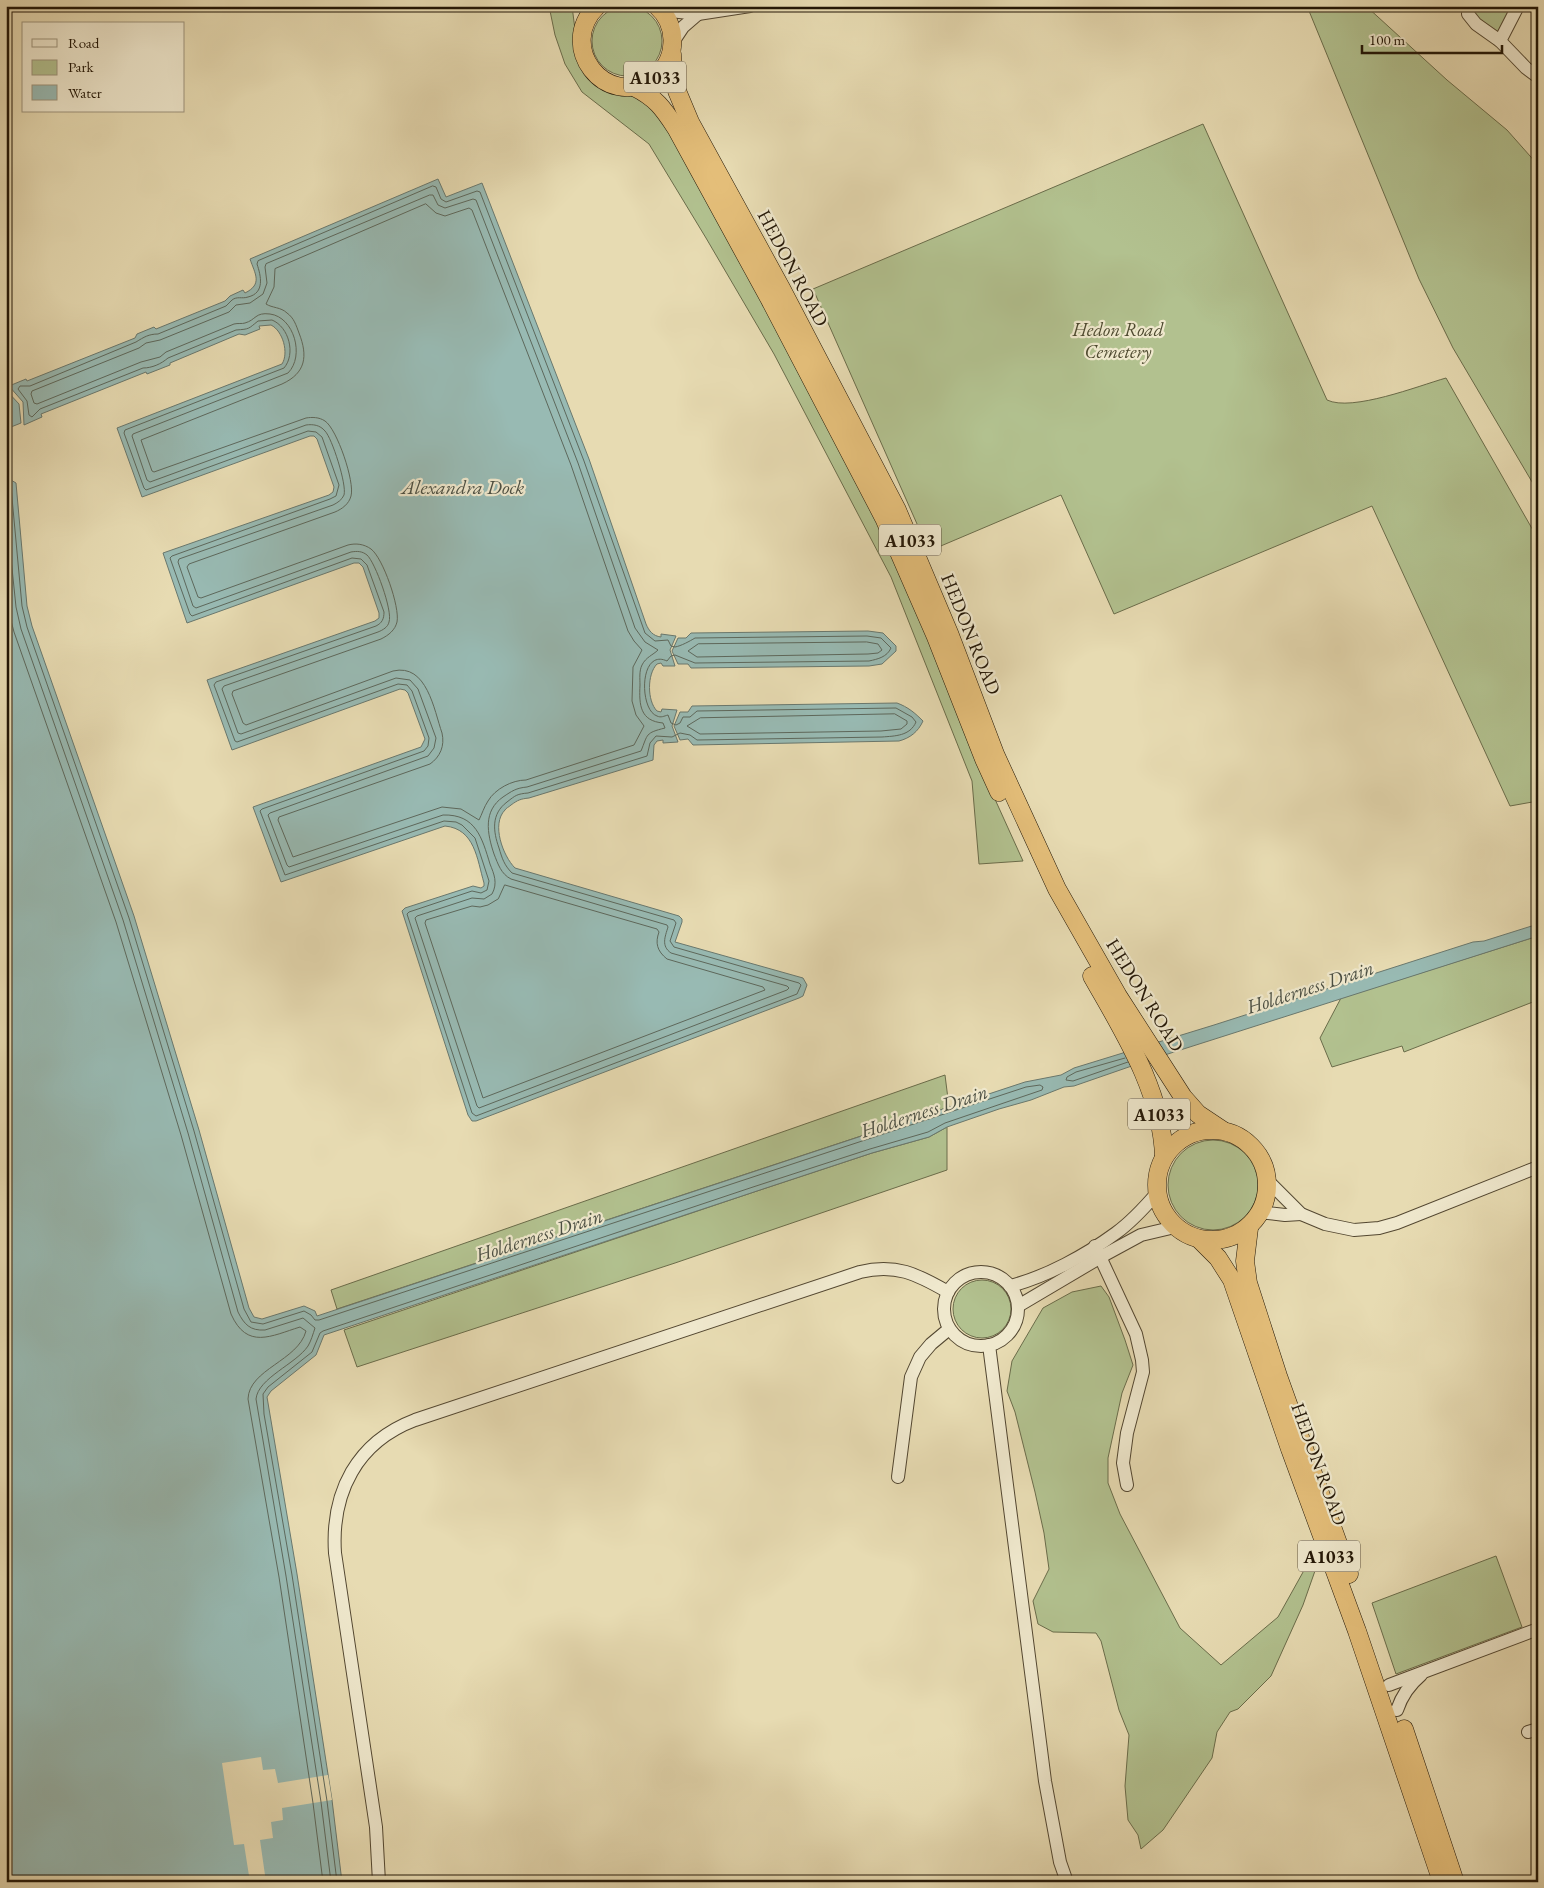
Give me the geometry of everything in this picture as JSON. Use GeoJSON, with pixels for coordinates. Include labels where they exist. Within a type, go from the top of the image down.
{"type":"FeatureCollection","features":[{"type":"Feature","properties":{"kind":"highway"},"geometry":{"type":"LineString","coordinates":[[578,6],[582,32]]}},
{"type":"Feature","properties":{"kind":"highway"},"geometry":{"type":"LineString","coordinates":[[582,32],[586,22],[597,6]]}},
{"type":"Feature","properties":{"kind":"highway","name":"A1033"},"geometry":{"type":"LineString","coordinates":[[582,32],[582,47],[586,61],[594,73],[605,82],[619,86],[634,87],[658,76],[666,66],[672,48],[672,30],[659,8]]}},
{"type":"Feature","properties":{"kind":"highway","name":"HEDON ROAD"},"geometry":{"type":"LineString","coordinates":[[672,48],[673,72],[677,91],[690,122],[781,288],[897,510],[949,632],[995,754],[1057,889],[1118,996],[1134,1037],[1161,1125],[1164,1157]]}},
{"type":"Feature","properties":{"kind":"highway","name":"HEDON ROAD"},"geometry":{"type":"LineString","coordinates":[[634,87],[650,95],[662,106],[676,128],[769,298],[884,518],[936,636],[984,759],[1046,892],[1134,1037],[1166,1069],[1189,1106],[1222,1130]]}},
{"type":"Feature","properties":{"kind":"highway","name":"A1033"},"geometry":{"type":"LineString","coordinates":[[1205,1130],[1222,1130],[1238,1136],[1253,1148],[1264,1168],[1267,1180],[1266,1197],[1260,1212],[1249,1228],[1232,1237],[1216,1240],[1199,1239],[1175,1227],[1166,1217],[1160,1206],[1157,1193],[1157,1174],[1164,1157],[1174,1144],[1189,1134],[1205,1130]]}},
{"type":"Feature","properties":{"kind":"highway","name":"HEDON ROAD"},"geometry":{"type":"LineString","coordinates":[[1249,1228],[1245,1260],[1248,1283],[1287,1402],[1389,1685],[1455,1882]]}},
{"type":"Feature","properties":{"kind":"highway","name":"HEDON ROAD"},"geometry":{"type":"LineString","coordinates":[[1199,1239],[1218,1258],[1232,1280],[1290,1449],[1370,1669],[1442,1882]]}},
{"type":"Feature","properties":{"kind":"street"},"geometry":{"type":"LineString","coordinates":[[659,8],[674,13],[698,14],[750,6]]}},
{"type":"Feature","properties":{"kind":"street"},"geometry":{"type":"LineString","coordinates":[[1469,6],[1468,14],[1476,24],[1500,41],[1526,68],[1538,76]]}},
{"type":"Feature","properties":{"kind":"street"},"geometry":{"type":"LineString","coordinates":[[1500,41],[1518,6]]}},
{"type":"Feature","properties":{"kind":"street"},"geometry":{"type":"LineString","coordinates":[[672,48],[683,27],[698,14]]}},
{"type":"Feature","properties":{"kind":"street"},"geometry":{"type":"LineString","coordinates":[[1267,1180],[1301,1214],[1325,1224],[1354,1230],[1379,1228],[1405,1220],[1538,1167]]}},
{"type":"Feature","properties":{"kind":"street"},"geometry":{"type":"LineString","coordinates":[[1018,1306],[1098,1251],[1143,1209],[1157,1193]]}},
{"type":"Feature","properties":{"kind":"street"},"geometry":{"type":"LineString","coordinates":[[1260,1212],[1285,1215],[1301,1214]]}},
{"type":"Feature","properties":{"kind":"street"},"geometry":{"type":"LineString","coordinates":[[1010,1286],[1028,1281],[1141,1235],[1175,1227]]}},
{"type":"Feature","properties":{"kind":"street"},"geometry":{"type":"LineString","coordinates":[[1098,1251],[1136,1334],[1143,1368],[1127,1433],[1123,1463],[1127,1485]]}},
{"type":"Feature","properties":{"kind":"street"},"geometry":{"type":"LineString","coordinates":[[379,1882],[376,1828],[335,1553],[334,1535],[342,1491],[356,1463],[366,1452],[388,1433],[415,1420],[860,1272],[882,1269],[907,1271],[948,1292]]}},
{"type":"Feature","properties":{"kind":"street"},"geometry":{"type":"LineString","coordinates":[[978,1272],[995,1275],[1010,1286],[1016,1296],[1018,1306],[1015,1324],[1011,1331],[989,1346],[966,1343],[957,1338],[949,1329],[944,1317],[944,1304],[948,1292],[960,1278],[978,1272]]}},
{"type":"Feature","properties":{"kind":"street"},"geometry":{"type":"LineString","coordinates":[[898,1477],[911,1377],[920,1357],[931,1344],[949,1329]]}},
{"type":"Feature","properties":{"kind":"street"},"geometry":{"type":"LineString","coordinates":[[989,1346],[1045,1781],[1060,1862],[1066,1882]]}},
{"type":"Feature","properties":{"kind":"street"},"geometry":{"type":"LineString","coordinates":[[1389,1685],[1538,1629]]}},
{"type":"Feature","properties":{"kind":"street"},"geometry":{"type":"LineString","coordinates":[[1397,1710],[1403,1694],[1410,1684],[1425,1672]]}},
{"type":"Feature","properties":{"kind":"green space"},"geometry":{"type":"Polygon","coordinates":[[[549,6],[572,6],[579,61],[633,94],[658,105],[881,518],[979,764],[1023,861],[979,864],[972,781],[891,577],[774,354],[649,144],[582,92],[565,64],[555,35],[549,6]]]}},
{"type":"Feature","properties":{"kind":"green space"},"geometry":{"type":"Polygon","coordinates":[[[620,6],[634,6],[647,12],[656,21],[662,34],[660,54],[652,66],[634,76],[620,76],[607,70],[598,61],[592,48],[592,34],[598,21],[607,12],[620,6]]]}},
{"type":"Feature","properties":{"kind":"green space"},"geometry":{"type":"Polygon","coordinates":[[[1307,6],[1366,6],[1447,80],[1507,130],[1538,165],[1538,492],[1453,348],[1419,279],[1307,6]]]}},
{"type":"Feature","properties":{"kind":"green space"},"geometry":{"type":"Polygon","coordinates":[[[1469,6],[1518,6],[1500,41],[1476,24],[1469,6]]]}},
{"type":"Feature","properties":{"kind":"green space","name":"Hedon Road Cemetery"},"geometry":{"type":"Polygon","coordinates":[[[1203,124],[1327,400],[1338,403],[1352,403],[1385,397],[1446,378],[1538,539],[1538,801],[1510,806],[1372,506],[1114,614],[1061,495],[929,551],[813,289],[1203,124]]]}},
{"type":"Feature","properties":{"kind":"green space"},"geometry":{"type":"Polygon","coordinates":[[[1538,936],[1538,1000],[1404,1052],[1402,1046],[1332,1067],[1320,1038],[1341,998],[1538,936]]]}},
{"type":"Feature","properties":{"kind":"green space"},"geometry":{"type":"Polygon","coordinates":[[[945,1075],[949,1107],[337,1309],[331,1290],[945,1075]]]}},
{"type":"Feature","properties":{"kind":"green space"},"geometry":{"type":"Polygon","coordinates":[[[947,1127],[947,1170],[675,1263],[357,1367],[344,1330],[872,1153],[929,1137],[947,1127]]]}},
{"type":"Feature","properties":{"kind":"green space"},"geometry":{"type":"Polygon","coordinates":[[[1213,1140],[1230,1144],[1245,1153],[1254,1168],[1258,1185],[1254,1202],[1245,1217],[1230,1226],[1213,1230],[1196,1226],[1181,1217],[1172,1202],[1168,1185],[1172,1168],[1181,1153],[1196,1144],[1213,1140]]]}},
{"type":"Feature","properties":{"kind":"green space"},"geometry":{"type":"Polygon","coordinates":[[[982,1280],[998,1285],[1006,1293],[1011,1309],[1006,1325],[998,1333],[982,1338],[966,1333],[958,1325],[953,1309],[958,1293],[966,1285],[982,1280]]]}},
{"type":"Feature","properties":{"kind":"green space"},"geometry":{"type":"Polygon","coordinates":[[[1101,1286],[1109,1297],[1133,1365],[1122,1393],[1108,1458],[1108,1483],[1120,1514],[1180,1628],[1221,1665],[1278,1617],[1312,1556],[1316,1568],[1303,1605],[1271,1676],[1238,1709],[1230,1712],[1217,1732],[1212,1758],[1163,1830],[1141,1849],[1138,1835],[1128,1820],[1125,1786],[1129,1735],[1119,1710],[1101,1641],[1096,1633],[1053,1632],[1038,1624],[1033,1601],[1049,1569],[1044,1533],[1035,1492],[1015,1412],[1007,1391],[1012,1361],[1043,1308],[1072,1292],[1101,1286]]]}},
{"type":"Feature","properties":{"kind":"green space"},"geometry":{"type":"Polygon","coordinates":[[[1496,1556],[1522,1627],[1396,1674],[1372,1603],[1496,1556]]]}},
{"type":"Feature","properties":{"kind":"water","name":"Alexandra Dock"},"geometry":{"type":"Polygon","coordinates":[[[438,179],[446,197],[482,183],[589,459],[646,624],[656,636],[661,637],[661,634],[676,636],[670,650],[675,666],[657,664],[651,674],[650,694],[651,701],[657,711],[661,712],[662,709],[677,710],[672,726],[678,742],[663,743],[663,740],[657,741],[654,745],[653,760],[513,803],[505,809],[499,823],[500,840],[506,856],[515,868],[679,916],[682,922],[675,942],[803,978],[807,985],[803,996],[799,998],[476,1121],[472,1121],[468,1115],[402,911],[405,908],[473,886],[481,888],[484,886],[476,855],[469,839],[455,828],[445,826],[281,882],[253,807],[421,747],[425,739],[408,693],[400,689],[232,750],[207,680],[375,621],[379,618],[379,613],[363,567],[359,563],[354,563],[187,623],[163,553],[329,495],[333,492],[334,487],[317,439],[314,436],[310,436],[142,497],[117,428],[282,364],[285,348],[279,332],[271,325],[259,326],[260,329],[245,335],[239,334],[170,363],[170,365],[147,374],[146,372],[41,414],[42,417],[24,425],[23,402],[9,386],[26,379],[27,381],[135,338],[137,334],[154,327],[156,329],[225,301],[230,296],[243,290],[245,293],[251,290],[256,282],[250,259],[438,179]]]}},
{"type":"Feature","properties":{"kind":"water"},"geometry":{"type":"Polygon","coordinates":[[[6,390],[19,404],[21,423],[6,429],[6,390]]]}},
{"type":"Feature","properties":{"kind":"water"},"geometry":{"type":"Polygon","coordinates":[[[6,477],[16,483],[27,606],[32,626],[134,916],[199,1130],[249,1308],[254,1317],[262,1319],[304,1306],[315,1311],[317,1316],[1025,1082],[1061,1075],[1074,1068],[1473,942],[1484,941],[1538,924],[1538,936],[1149,1060],[1074,1086],[1064,1087],[1031,1100],[947,1127],[929,1137],[872,1153],[324,1335],[316,1355],[271,1391],[267,1397],[332,1800],[342,1882],[6,1882],[6,477]]]}},
{"type":"Feature","properties":{"kind":"water"},"geometry":{"type":"Polygon","coordinates":[[[868,631],[883,633],[896,646],[896,651],[882,664],[869,666],[691,668],[688,664],[678,664],[672,651],[678,638],[686,638],[691,633],[868,631]]]}},
{"type":"Feature","properties":{"kind":"water"},"geometry":{"type":"Polygon","coordinates":[[[897,703],[911,710],[923,721],[913,734],[899,741],[693,745],[688,739],[680,740],[674,726],[680,712],[688,712],[692,706],[897,703]]]}},
{"type":"Feature","properties":{"kind":"pier"},"geometry":{"type":"Polygon","coordinates":[[[261,1757],[263,1770],[275,1769],[278,1783],[328,1775],[332,1800],[282,1808],[283,1820],[271,1822],[273,1838],[260,1840],[266,1882],[250,1882],[244,1844],[234,1845],[222,1763],[261,1757]]]}},
{"type":"Feature","properties":{"kind":"water label","name":"Holderness Drain"},"geometry":{"type":"Point","coordinates":[1310,987]}},
{"type":"Feature","properties":{"kind":"water label","name":"Holderness Drain"},"geometry":{"type":"Point","coordinates":[924,1111]}},
{"type":"Feature","properties":{"kind":"water label","name":"Holderness Drain"},"geometry":{"type":"Point","coordinates":[539,1235]}}]}
